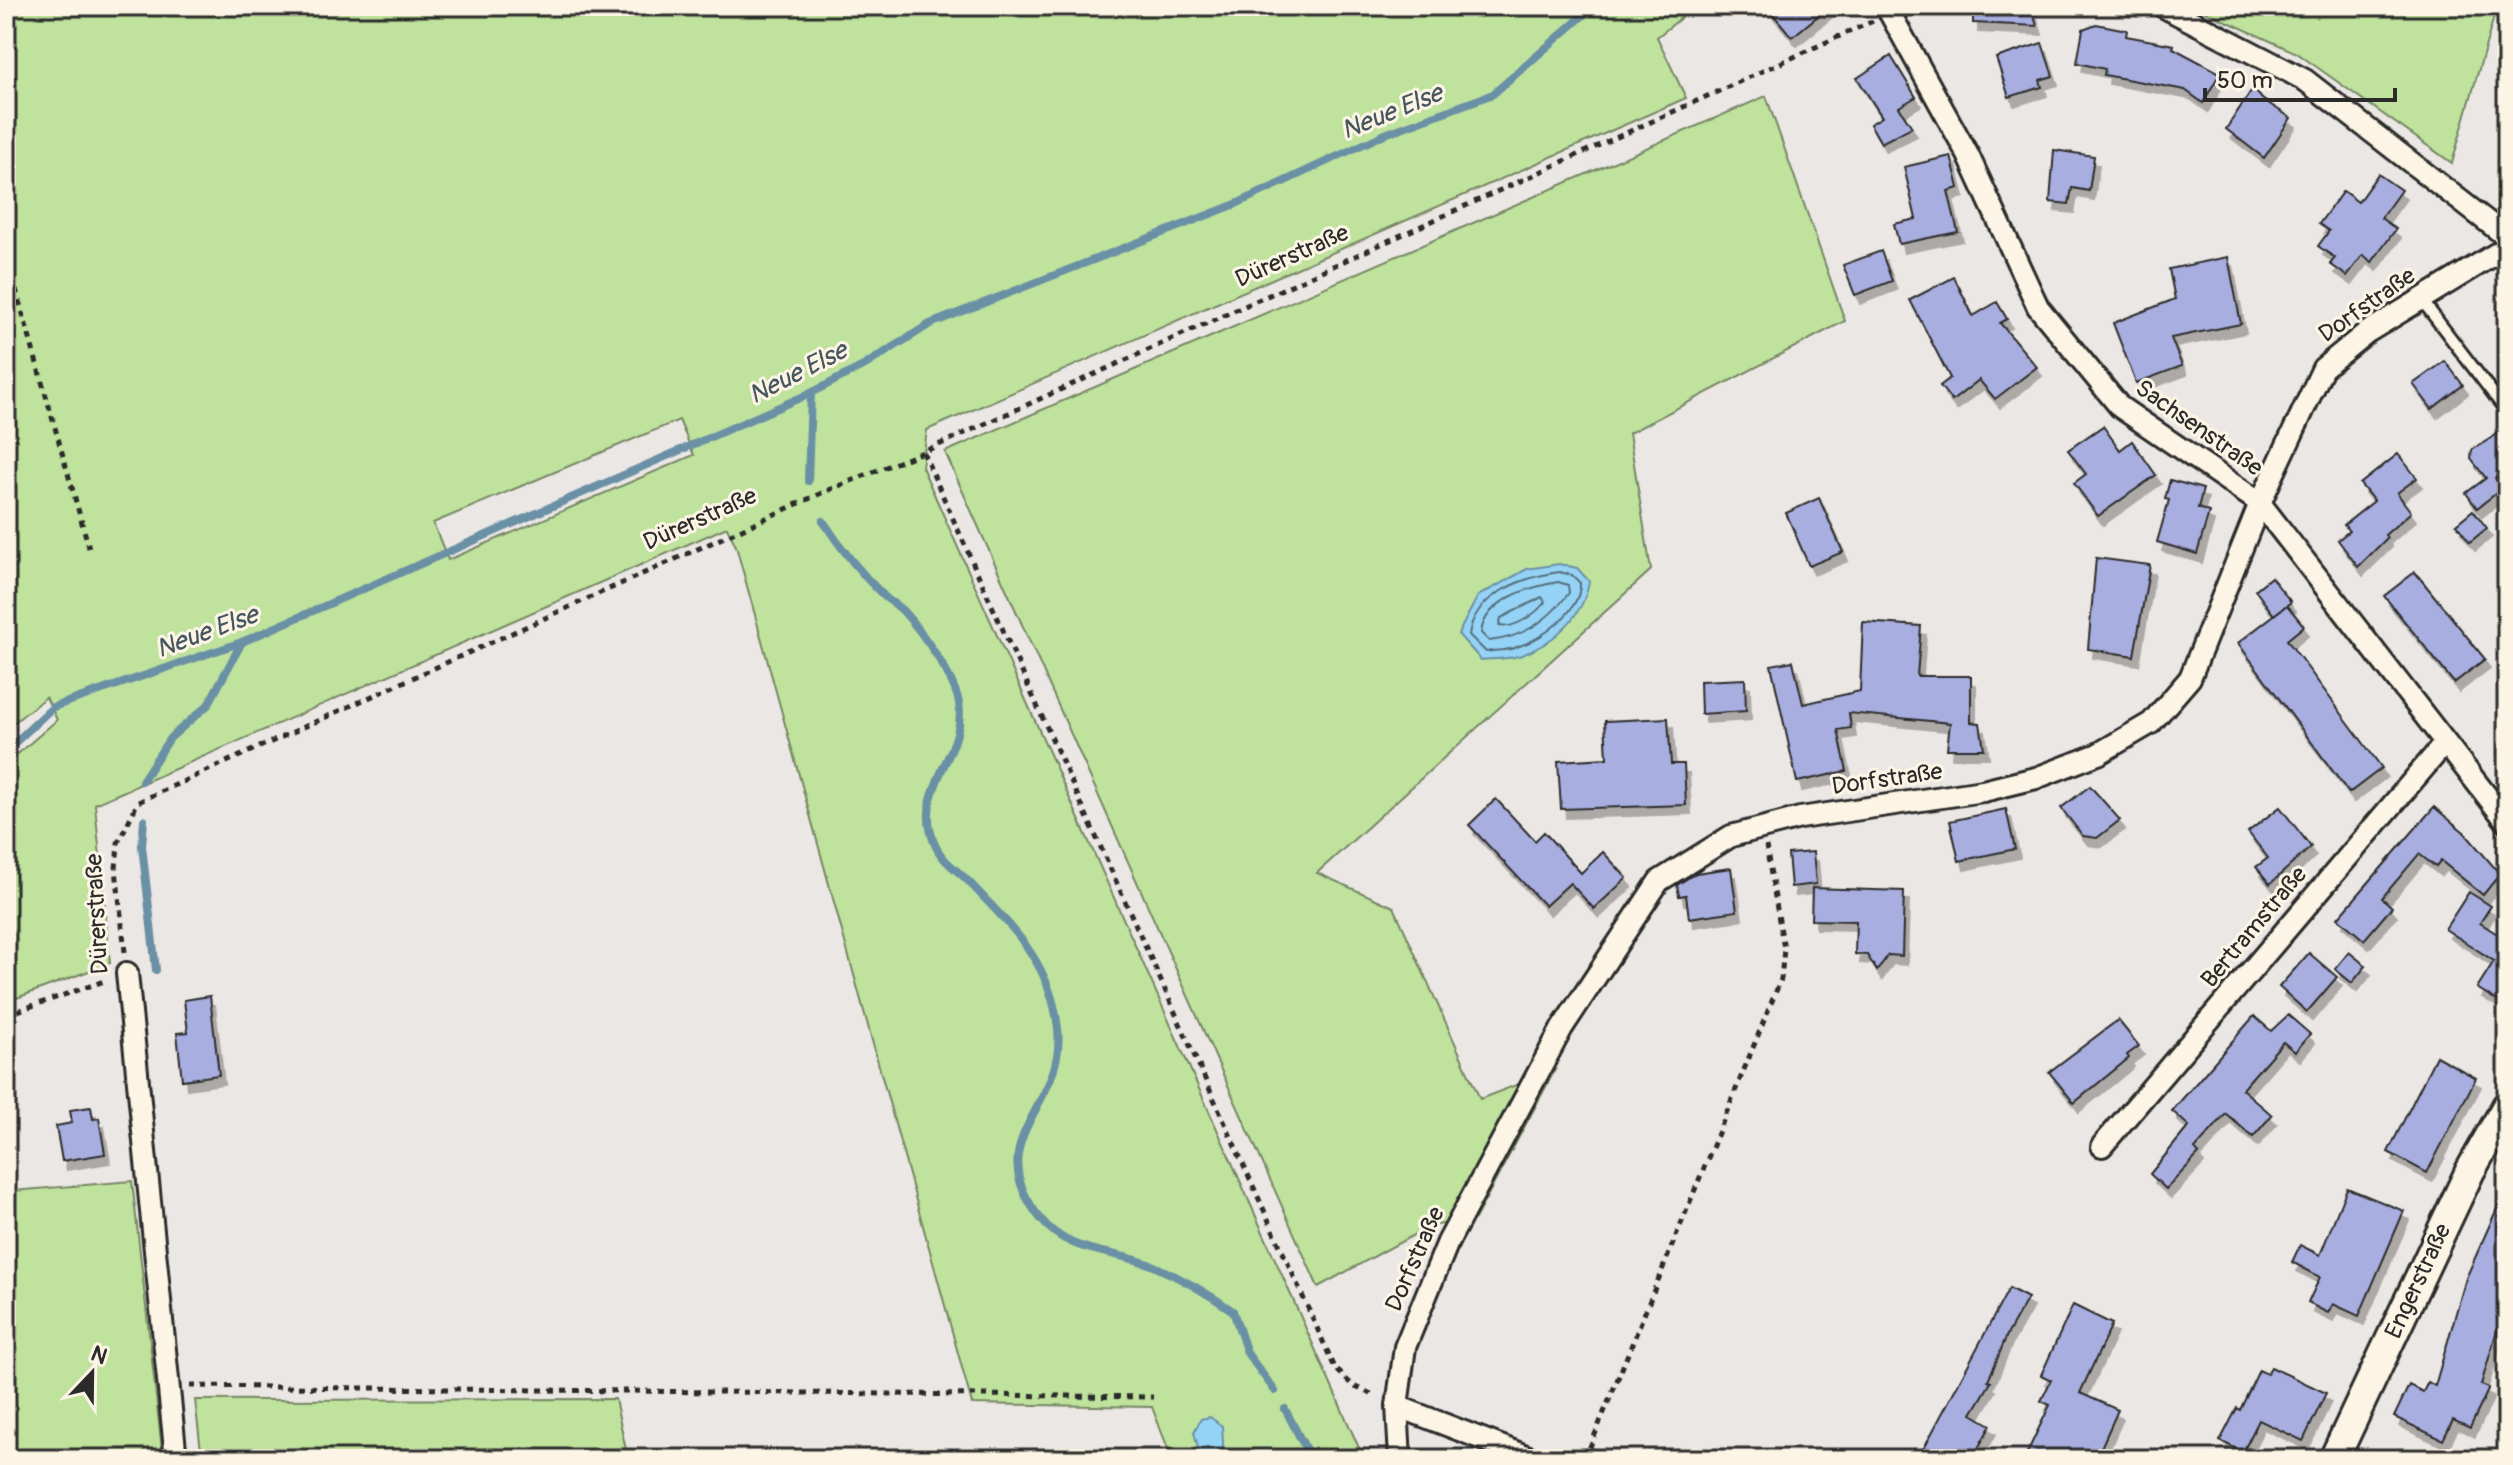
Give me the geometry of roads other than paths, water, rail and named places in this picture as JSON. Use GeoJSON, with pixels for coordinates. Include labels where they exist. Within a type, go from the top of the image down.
{"type":"FeatureCollection","features":[{"type":"Feature","properties":{"kind":"main road","name":"Engerstraße"},"geometry":{"type":"LineString","coordinates":[[2334,1459],[2470,1171],[2507,1106]]}},
{"type":"Feature","properties":{"kind":"street"},"geometry":{"type":"LineString","coordinates":[[2162,6],[2305,80],[2507,237]]}},
{"type":"Feature","properties":{"kind":"street","name":"Sachsenstraße"},"geometry":{"type":"LineString","coordinates":[[1892,8],[1968,155],[2038,307],[2120,407],[2260,503],[2507,822]]}},
{"type":"Feature","properties":{"kind":"street","name":"Dorfstraße"},"geometry":{"type":"LineString","coordinates":[[1400,1459],[1397,1406],[1405,1347],[1448,1242],[1562,1028],[1659,881],[1731,836],[1763,826],[1983,791],[2036,778],[2098,754],[2151,723],[2190,678],[2260,503],[2323,368],[2366,333],[2507,247]]}},
{"type":"Feature","properties":{"kind":"street","name":"Bertramstraße"},"geometry":{"type":"LineString","coordinates":[[2102,1146],[2445,743]]}},
{"type":"Feature","properties":{"kind":"street","name":"Dürerstraße"},"geometry":{"type":"LineString","coordinates":[[127,973],[176,1459]]}},
{"type":"Feature","properties":{"kind":"street"},"geometry":{"type":"LineString","coordinates":[[1397,1406],[1534,1459]]}},
{"type":"Feature","properties":{"kind":"lane"},"geometry":{"type":"LineString","coordinates":[[2421,298],[2507,412]]}},
{"type":"Feature","properties":{"kind":"water"},"geometry":{"type":"Polygon","coordinates":[[[1559,564],[1577,568],[1589,581],[1574,617],[1555,636],[1531,651],[1514,657],[1481,660],[1458,634],[1478,596],[1527,569],[1559,564]]]}},
{"type":"Feature","properties":{"kind":"water"},"geometry":{"type":"Polygon","coordinates":[[[1210,1417],[1222,1426],[1224,1459],[1201,1459],[1194,1432],[1201,1419],[1210,1417]]]}},
{"type":"Feature","properties":{"kind":"waterway","name":"Neue Else"},"geometry":{"type":"LineString","coordinates":[[6,751],[53,707],[242,642],[811,393],[865,365],[930,324],[1236,204],[1385,134],[1493,94],[1594,6]]}},
{"type":"Feature","properties":{"kind":"waterway"},"geometry":{"type":"LineString","coordinates":[[808,481],[811,393]]}},
{"type":"Feature","properties":{"kind":"waterway"},"geometry":{"type":"LineString","coordinates":[[823,521],[867,579],[903,611],[936,654],[951,680],[959,703],[959,721],[929,808],[936,847],[1027,947],[1047,984],[1054,1005],[1058,1029],[1057,1057],[1050,1081],[1020,1144],[1017,1166],[1023,1190],[1040,1218],[1065,1239],[1154,1266],[1233,1311],[1247,1353],[1275,1391]]}},
{"type":"Feature","properties":{"kind":"waterway"},"geometry":{"type":"LineString","coordinates":[[142,781],[170,738],[208,705],[242,642]]}},
{"type":"Feature","properties":{"kind":"waterway"},"geometry":{"type":"LineString","coordinates":[[144,820],[142,846],[156,970]]}},
{"type":"Feature","properties":{"kind":"waterway"},"geometry":{"type":"LineString","coordinates":[[1285,1409],[1311,1459]]}}]}
